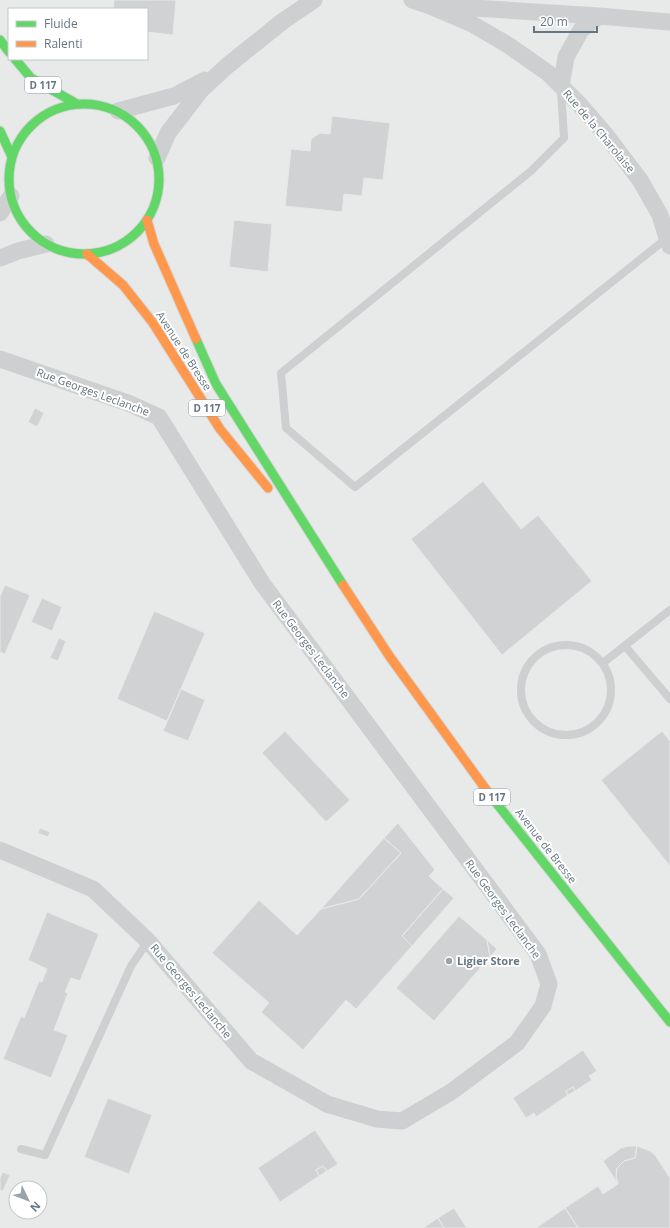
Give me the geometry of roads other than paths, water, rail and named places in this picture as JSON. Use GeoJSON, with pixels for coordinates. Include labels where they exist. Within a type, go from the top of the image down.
{"type":"FeatureCollection","features":[{"type":"Feature","properties":{"kind":"main road"},"geometry":{"type":"LineString","coordinates":[[0,40],[8,51]]}},
{"type":"Feature","properties":{"kind":"main road","name":"D 117"},"geometry":{"type":"LineString","coordinates":[[16,60],[31,78],[77,104]]}},
{"type":"Feature","properties":{"kind":"main road"},"geometry":{"type":"LineString","coordinates":[[77,104],[98,105],[118,111],[135,123],[148,139],[157,158],[160,179],[156,200],[147,220],[131,237],[111,249],[87,254],[66,252],[46,244],[26,226],[18,215],[11,196],[9,176],[12,157],[22,137],[37,121],[56,109],[77,104]]}},
{"type":"Feature","properties":{"kind":"main road"},"geometry":{"type":"LineString","coordinates":[[0,131],[12,157]]}},
{"type":"Feature","properties":{"kind":"main road","name":"Avenue de Bresse"},"geometry":{"type":"LineString","coordinates":[[147,220],[154,244],[216,384],[328,562],[390,657],[477,778],[670,1022]]}},
{"type":"Feature","properties":{"kind":"main road","name":"Avenue de Bresse"},"geometry":{"type":"LineString","coordinates":[[87,254],[123,286],[153,323],[220,429],[274,495]]}},
{"type":"Feature","properties":{"kind":"main road","name":"Avenue de Bresse"},"geometry":{"type":"LineString","coordinates":[[284,508],[328,562]]}},
{"type":"Feature","properties":{"kind":"street"},"geometry":{"type":"LineString","coordinates":[[157,158],[168,133],[201,90],[227,66],[283,20],[314,0]]}},
{"type":"Feature","properties":{"kind":"street","name":"Rue de la Charolaise"},"geometry":{"type":"LineString","coordinates":[[412,0],[472,24],[508,45],[548,73],[580,105],[640,180],[660,215],[668,242]]}},
{"type":"Feature","properties":{"kind":"street"},"geometry":{"type":"LineString","coordinates":[[430,6],[599,16],[668,24]]}},
{"type":"Feature","properties":{"kind":"street"},"geometry":{"type":"LineString","coordinates":[[561,86],[566,57],[581,30],[599,16]]}},
{"type":"Feature","properties":{"kind":"street"},"geometry":{"type":"LineString","coordinates":[[118,111],[174,96],[197,85],[227,66]]}},
{"type":"Feature","properties":{"kind":"street"},"geometry":{"type":"LineString","coordinates":[[0,213],[11,196]]}},
{"type":"Feature","properties":{"kind":"street"},"geometry":{"type":"LineString","coordinates":[[0,258],[18,251],[46,244]]}},
{"type":"Feature","properties":{"kind":"street","name":"Rue Georges Leclanche"},"geometry":{"type":"LineString","coordinates":[[0,359],[128,403],[159,417],[262,583],[538,954],[549,984],[543,1006],[517,1042],[451,1092],[402,1121],[377,1119],[327,1104],[251,1062],[148,941],[93,889],[0,850]]}},
{"type":"Feature","properties":{"kind":"lane"},"geometry":{"type":"LineString","coordinates":[[561,86],[564,138],[531,171],[281,373],[286,428],[355,487],[668,242]]}},
{"type":"Feature","properties":{"kind":"lane"},"geometry":{"type":"LineString","coordinates":[[602,663],[670,610]]}},
{"type":"Feature","properties":{"kind":"lane"},"geometry":{"type":"LineString","coordinates":[[563,646],[578,647],[592,653],[602,663],[609,676],[612,691],[609,705],[602,718],[592,728],[578,734],[564,735],[550,732],[537,725],[527,713],[522,699],[522,684],[526,670],[536,658],[548,649],[563,646]]}},
{"type":"Feature","properties":{"kind":"lane"},"geometry":{"type":"LineString","coordinates":[[625,646],[670,699]]}},
{"type":"Feature","properties":{"kind":"lane"},"geometry":{"type":"LineString","coordinates":[[21,1149],[45,1154],[130,966],[148,941]]}},
{"type":"Feature","properties":{"kind":"place","name":"Ligier Store"},"geometry":{"type":"Point","coordinates":[449,961]}}]}
